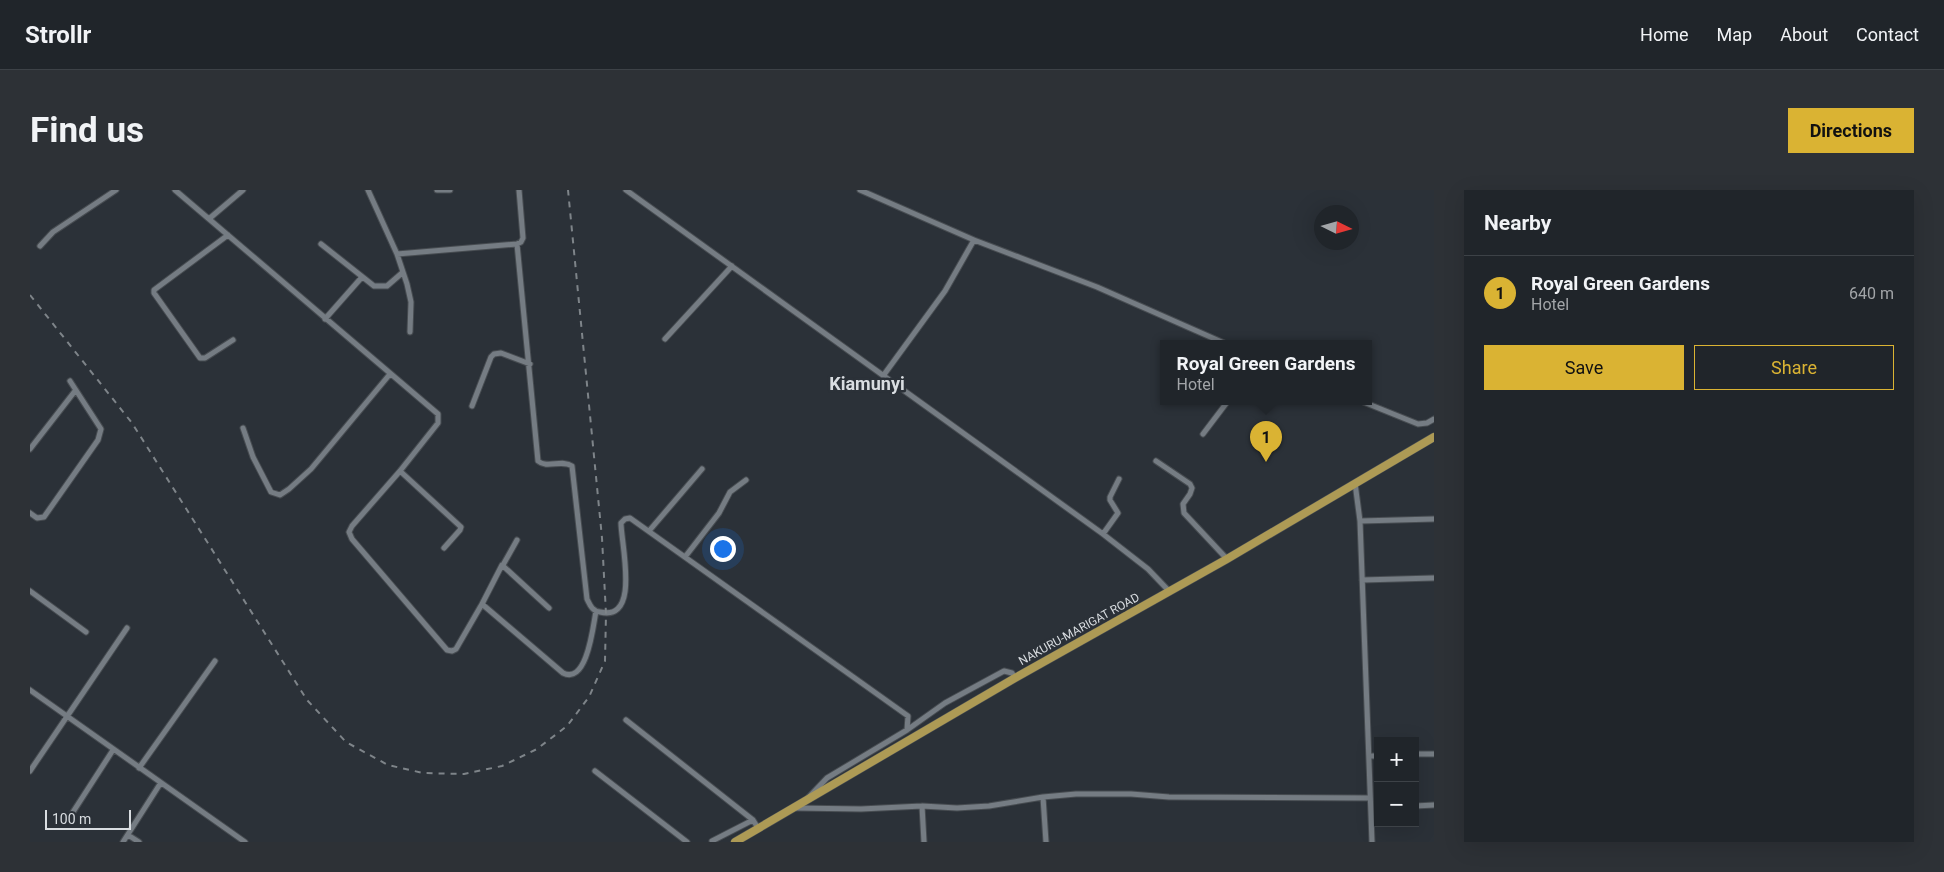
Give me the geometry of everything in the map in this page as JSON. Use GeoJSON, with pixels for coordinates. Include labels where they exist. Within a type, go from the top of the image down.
{"type":"FeatureCollection","features":[{"type":"Feature","properties":{"kind":"main road","name":"NAKURU-MARIGAT ROAD"},"geometry":{"type":"LineString","coordinates":[[735,842],[1015,678],[1227,559],[1354,482],[1434,437]]}},
{"type":"Feature","properties":{"kind":"street"},"geometry":{"type":"LineString","coordinates":[[40,246],[53,232],[116,190]]}},
{"type":"Feature","properties":{"kind":"street"},"geometry":{"type":"LineString","coordinates":[[175,190],[438,414],[438,423],[349,532],[352,539],[448,651],[456,649],[482,604],[500,566],[503,566],[517,540]]}},
{"type":"Feature","properties":{"kind":"street"},"geometry":{"type":"LineString","coordinates":[[210,218],[243,190]]}},
{"type":"Feature","properties":{"kind":"street"},"geometry":{"type":"LineString","coordinates":[[368,190],[397,254],[407,284],[411,302],[410,332]]}},
{"type":"Feature","properties":{"kind":"street"},"geometry":{"type":"LineString","coordinates":[[437,190],[450,190]]}},
{"type":"Feature","properties":{"kind":"street"},"geometry":{"type":"LineString","coordinates":[[397,254],[517,244],[521,242],[523,238],[519,190]]}},
{"type":"Feature","properties":{"kind":"street"},"geometry":{"type":"LineString","coordinates":[[626,190],[1103,534],[1148,570],[1169,592]]}},
{"type":"Feature","properties":{"kind":"street"},"geometry":{"type":"LineString","coordinates":[[860,190],[876,193],[922,218],[974,240],[1086,282],[1217,340]]}},
{"type":"Feature","properties":{"kind":"street"},"geometry":{"type":"LineString","coordinates":[[228,235],[154,290],[200,358],[205,358],[233,340]]}},
{"type":"Feature","properties":{"kind":"street"},"geometry":{"type":"LineString","coordinates":[[883,376],[945,291],[974,240]]}},
{"type":"Feature","properties":{"kind":"street"},"geometry":{"type":"LineString","coordinates":[[322,244],[374,286],[387,286],[402,273]]}},
{"type":"Feature","properties":{"kind":"street"},"geometry":{"type":"LineString","coordinates":[[517,244],[538,461],[543,464],[568,463],[572,466],[586,599],[590,606],[596,612],[611,613],[623,602],[626,586],[621,523],[625,519],[630,518],[917,722]]}},
{"type":"Feature","properties":{"kind":"street"},"geometry":{"type":"LineString","coordinates":[[665,340],[732,266]]}},
{"type":"Feature","properties":{"kind":"street"},"geometry":{"type":"LineString","coordinates":[[325,319],[362,277]]}},
{"type":"Feature","properties":{"kind":"street"},"geometry":{"type":"LineString","coordinates":[[472,406],[494,354],[501,353],[530,364]]}},
{"type":"Feature","properties":{"kind":"street"},"geometry":{"type":"LineString","coordinates":[[243,428],[253,457],[271,492],[280,495],[289,490],[311,469],[390,374]]}},
{"type":"Feature","properties":{"kind":"street"},"geometry":{"type":"LineString","coordinates":[[30,513],[37,518],[44,518],[98,440],[100,429],[70,382]]}},
{"type":"Feature","properties":{"kind":"street"},"geometry":{"type":"LineString","coordinates":[[30,449],[75,391]]}},
{"type":"Feature","properties":{"kind":"street"},"geometry":{"type":"LineString","coordinates":[[1203,434],[1225,405]]}},
{"type":"Feature","properties":{"kind":"street"},"geometry":{"type":"LineString","coordinates":[[1371,405],[1418,424],[1427,423],[1434,419]]}},
{"type":"Feature","properties":{"kind":"street"},"geometry":{"type":"LineString","coordinates":[[1156,461],[1190,484],[1192,488],[1190,494],[1183,504],[1184,513],[1227,559]]}},
{"type":"Feature","properties":{"kind":"street"},"geometry":{"type":"LineString","coordinates":[[649,531],[702,469]]}},
{"type":"Feature","properties":{"kind":"street"},"geometry":{"type":"LineString","coordinates":[[400,471],[461,527],[444,548]]}},
{"type":"Feature","properties":{"kind":"street"},"geometry":{"type":"LineString","coordinates":[[1103,534],[1118,513],[1110,497],[1119,479]]}},
{"type":"Feature","properties":{"kind":"street"},"geometry":{"type":"LineString","coordinates":[[685,557],[719,513],[730,492],[746,480]]}},
{"type":"Feature","properties":{"kind":"street"},"geometry":{"type":"LineString","coordinates":[[1354,482],[1360,521],[1372,842]]}},
{"type":"Feature","properties":{"kind":"street"},"geometry":{"type":"LineString","coordinates":[[1360,521],[1434,519]]}},
{"type":"Feature","properties":{"kind":"street"},"geometry":{"type":"LineString","coordinates":[[503,566],[549,608]]}},
{"type":"Feature","properties":{"kind":"street"},"geometry":{"type":"LineString","coordinates":[[1362,580],[1434,578]]}},
{"type":"Feature","properties":{"kind":"street"},"geometry":{"type":"LineString","coordinates":[[30,591],[86,632]]}},
{"type":"Feature","properties":{"kind":"street"},"geometry":{"type":"LineString","coordinates":[[482,604],[563,673],[571,675],[576,673],[582,666],[596,612]]}},
{"type":"Feature","properties":{"kind":"street"},"geometry":{"type":"LineString","coordinates":[[30,771],[127,628]]}},
{"type":"Feature","properties":{"kind":"street"},"geometry":{"type":"LineString","coordinates":[[139,768],[215,661]]}},
{"type":"Feature","properties":{"kind":"street"},"geometry":{"type":"LineString","coordinates":[[804,802],[827,778],[907,730],[945,703],[1004,671],[1009,671],[1015,678]]}},
{"type":"Feature","properties":{"kind":"street"},"geometry":{"type":"LineString","coordinates":[[30,690],[160,784],[245,842]]}},
{"type":"Feature","properties":{"kind":"street"},"geometry":{"type":"LineString","coordinates":[[907,730],[908,716]]}},
{"type":"Feature","properties":{"kind":"street"},"geometry":{"type":"LineString","coordinates":[[626,720],[753,820],[758,828]]}},
{"type":"Feature","properties":{"kind":"street"},"geometry":{"type":"LineString","coordinates":[[74,812],[113,750]]}},
{"type":"Feature","properties":{"kind":"street"},"geometry":{"type":"LineString","coordinates":[[1419,754],[1434,754]]}},
{"type":"Feature","properties":{"kind":"street"},"geometry":{"type":"LineString","coordinates":[[595,771],[687,842]]}},
{"type":"Feature","properties":{"kind":"street"},"geometry":{"type":"LineString","coordinates":[[123,842],[160,784]]}},
{"type":"Feature","properties":{"kind":"street"},"geometry":{"type":"LineString","coordinates":[[795,808],[861,809],[922,806],[957,808],[989,806],[1043,797],[1085,794],[1131,794],[1170,797],[1370,798]]}},
{"type":"Feature","properties":{"kind":"street"},"geometry":{"type":"LineString","coordinates":[[1043,797],[1046,842]]}},
{"type":"Feature","properties":{"kind":"street"},"geometry":{"type":"LineString","coordinates":[[1419,806],[1434,805]]}},
{"type":"Feature","properties":{"kind":"street"},"geometry":{"type":"LineString","coordinates":[[922,806],[924,842]]}},
{"type":"Feature","properties":{"kind":"street"},"geometry":{"type":"LineString","coordinates":[[713,842],[753,820]]}},
{"type":"Feature","properties":{"kind":"street"},"geometry":{"type":"LineString","coordinates":[[128,835],[139,842]]}},
{"type":"Feature","properties":{"kind":"railway"},"geometry":{"type":"LineString","coordinates":[[30,295],[132,423],[307,700],[346,742],[388,765],[423,773],[464,774],[502,766],[537,749],[567,726],[589,697],[605,661],[606,614],[602,538],[568,190]]}},
{"type":"Feature","properties":{"kind":"place","name":"Royal Green Gardens"},"geometry":{"type":"Point","coordinates":[1266,462]}},
{"type":"Feature","properties":{"kind":"district","name":"Kiamunyi"},"geometry":{"type":"Point","coordinates":[867,384]}}]}
